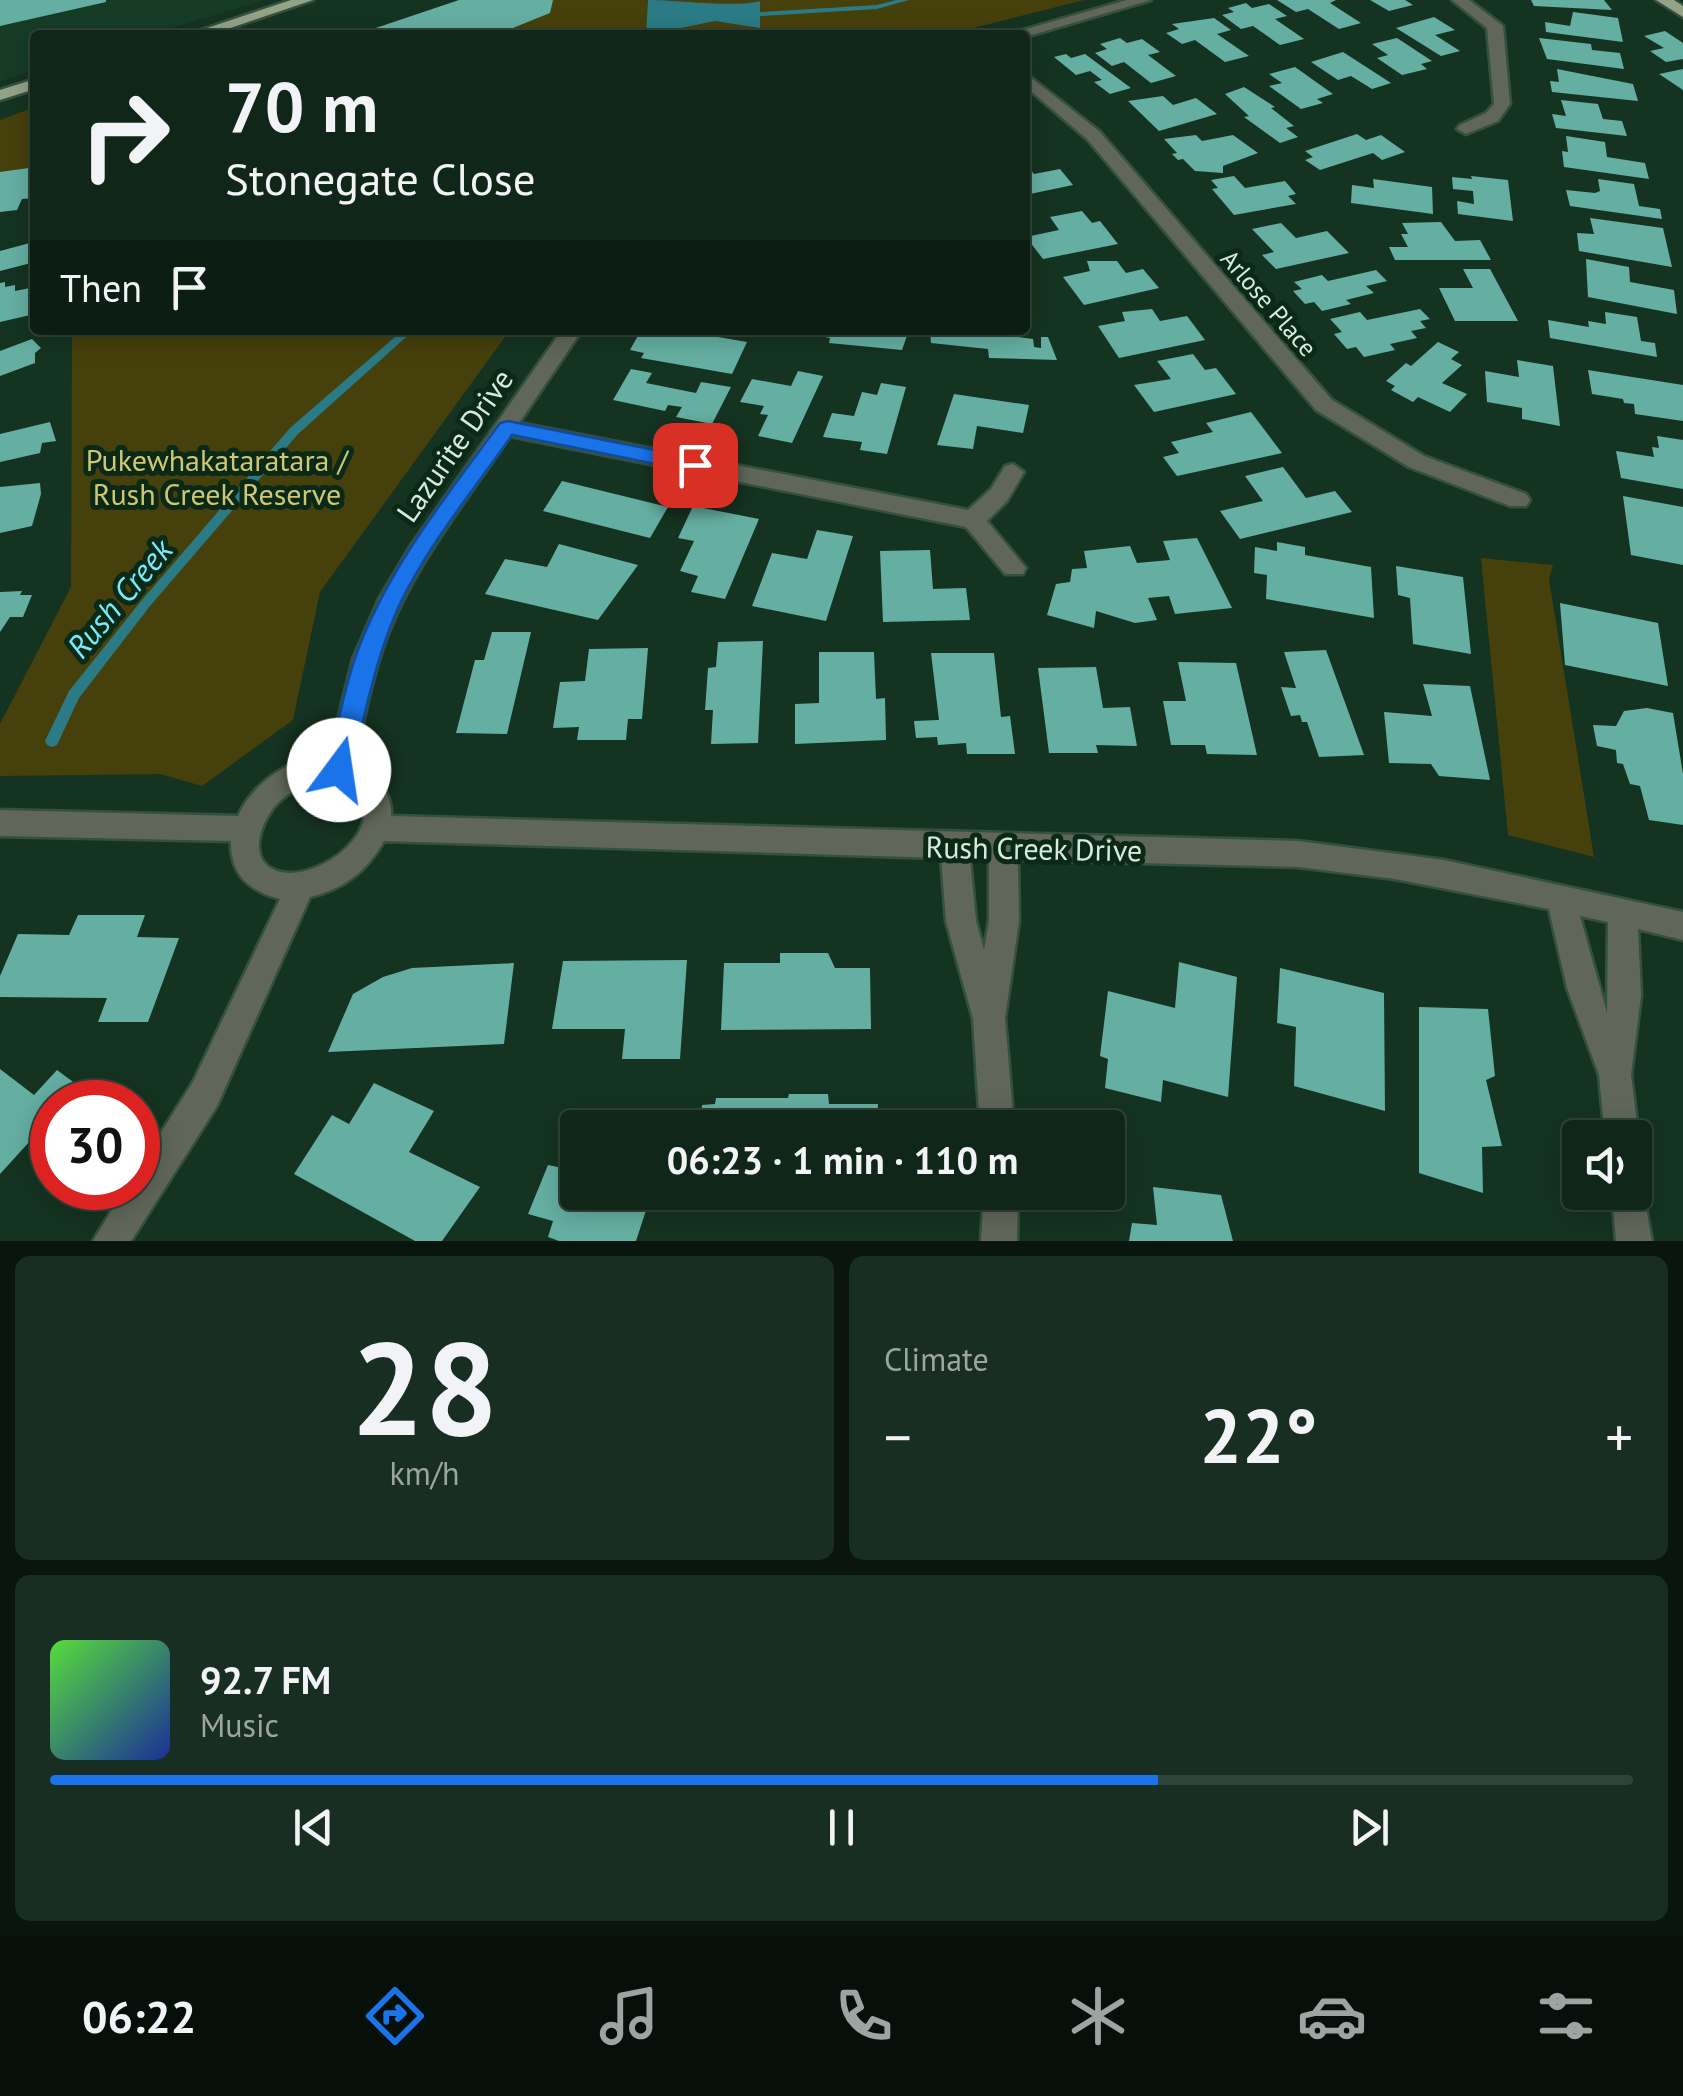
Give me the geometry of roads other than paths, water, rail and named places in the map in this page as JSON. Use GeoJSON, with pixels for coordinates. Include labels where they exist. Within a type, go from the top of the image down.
{"type":"FeatureCollection","features":[{"type":"Feature","properties":{"kind":"main road"},"geometry":{"type":"LineString","coordinates":[[210,30],[306,0]]}},
{"type":"Feature","properties":{"kind":"main road"},"geometry":{"type":"LineString","coordinates":[[1663,0],[1683,12]]}},
{"type":"Feature","properties":{"kind":"main road"},"geometry":{"type":"LineString","coordinates":[[0,95],[30,86]]}},
{"type":"Feature","properties":{"kind":"street"},"geometry":{"type":"LineString","coordinates":[[1030,31],[1144,0]]}},
{"type":"Feature","properties":{"kind":"street"},"geometry":{"type":"LineString","coordinates":[[1459,0],[1495,26],[1502,104],[1492,117],[1466,129]]}},
{"type":"Feature","properties":{"kind":"street","name":"Arlose Place"},"geometry":{"type":"LineString","coordinates":[[1030,82],[1093,135],[1324,404],[1357,430],[1432,472],[1518,500]]}},
{"type":"Feature","properties":{"kind":"street","name":"Lazurite Drive"},"geometry":{"type":"LineString","coordinates":[[339,770],[366,659],[388,606],[418,553],[569,335]]}},
{"type":"Feature","properties":{"kind":"street"},"geometry":{"type":"LineString","coordinates":[[508,428],[973,520],[1014,568]]}},
{"type":"Feature","properties":{"kind":"street"},"geometry":{"type":"LineString","coordinates":[[973,520],[999,495],[1013,472]]}},
{"type":"Feature","properties":{"kind":"street"},"geometry":{"type":"LineString","coordinates":[[339,770],[358,776],[372,790],[379,807],[378,828],[367,848],[349,868],[300,887],[273,885],[253,872],[243,852],[244,830],[254,808],[271,790],[304,774],[339,770]]}},
{"type":"Feature","properties":{"kind":"street"},"geometry":{"type":"LineString","coordinates":[[0,823],[244,830]]}},
{"type":"Feature","properties":{"kind":"street","name":"Rush Creek Drive"},"geometry":{"type":"LineString","coordinates":[[378,828],[502,835],[1352,858],[1462,875],[1683,926]]}},
{"type":"Feature","properties":{"kind":"street"},"geometry":{"type":"LineString","coordinates":[[954,847],[961,921],[989,1018],[996,1110]]}},
{"type":"Feature","properties":{"kind":"street"},"geometry":{"type":"LineString","coordinates":[[989,1018],[1004,921],[1002,848]]}},
{"type":"Feature","properties":{"kind":"street"},"geometry":{"type":"LineString","coordinates":[[111,1241],[205,1094],[300,887]]}},
{"type":"Feature","properties":{"kind":"street"},"geometry":{"type":"LineString","coordinates":[[1562,897],[1566,936],[1615,1074]]}},
{"type":"Feature","properties":{"kind":"street"},"geometry":{"type":"LineString","coordinates":[[1620,1120],[1615,1074],[1624,996],[1623,912]]}},
{"type":"Feature","properties":{"kind":"street"},"geometry":{"type":"LineString","coordinates":[[999,1241],[1001,1210]]}},
{"type":"Feature","properties":{"kind":"street"},"geometry":{"type":"LineString","coordinates":[[1630,1210],[1634,1241]]}},
{"type":"Feature","properties":{"kind":"water"},"geometry":{"type":"Polygon","coordinates":[[[648,0],[722,4],[760,1],[760,28],[715,21],[671,30],[646,30],[648,0]]]}},
{"type":"Feature","properties":{"kind":"waterway","name":"Rush Creek"},"geometry":{"type":"LineString","coordinates":[[745,15],[877,7],[905,0]]}},
{"type":"Feature","properties":{"kind":"waterway","name":"Rush Creek"},"geometry":{"type":"LineString","coordinates":[[52,741],[74,695],[146,603],[294,431],[403,335]]}},
{"type":"Feature","properties":{"kind":"park label","name":"Pukewhakataratara / Rush Creek Reserve"},"geometry":{"type":"Point","coordinates":[217,476]}}]}
